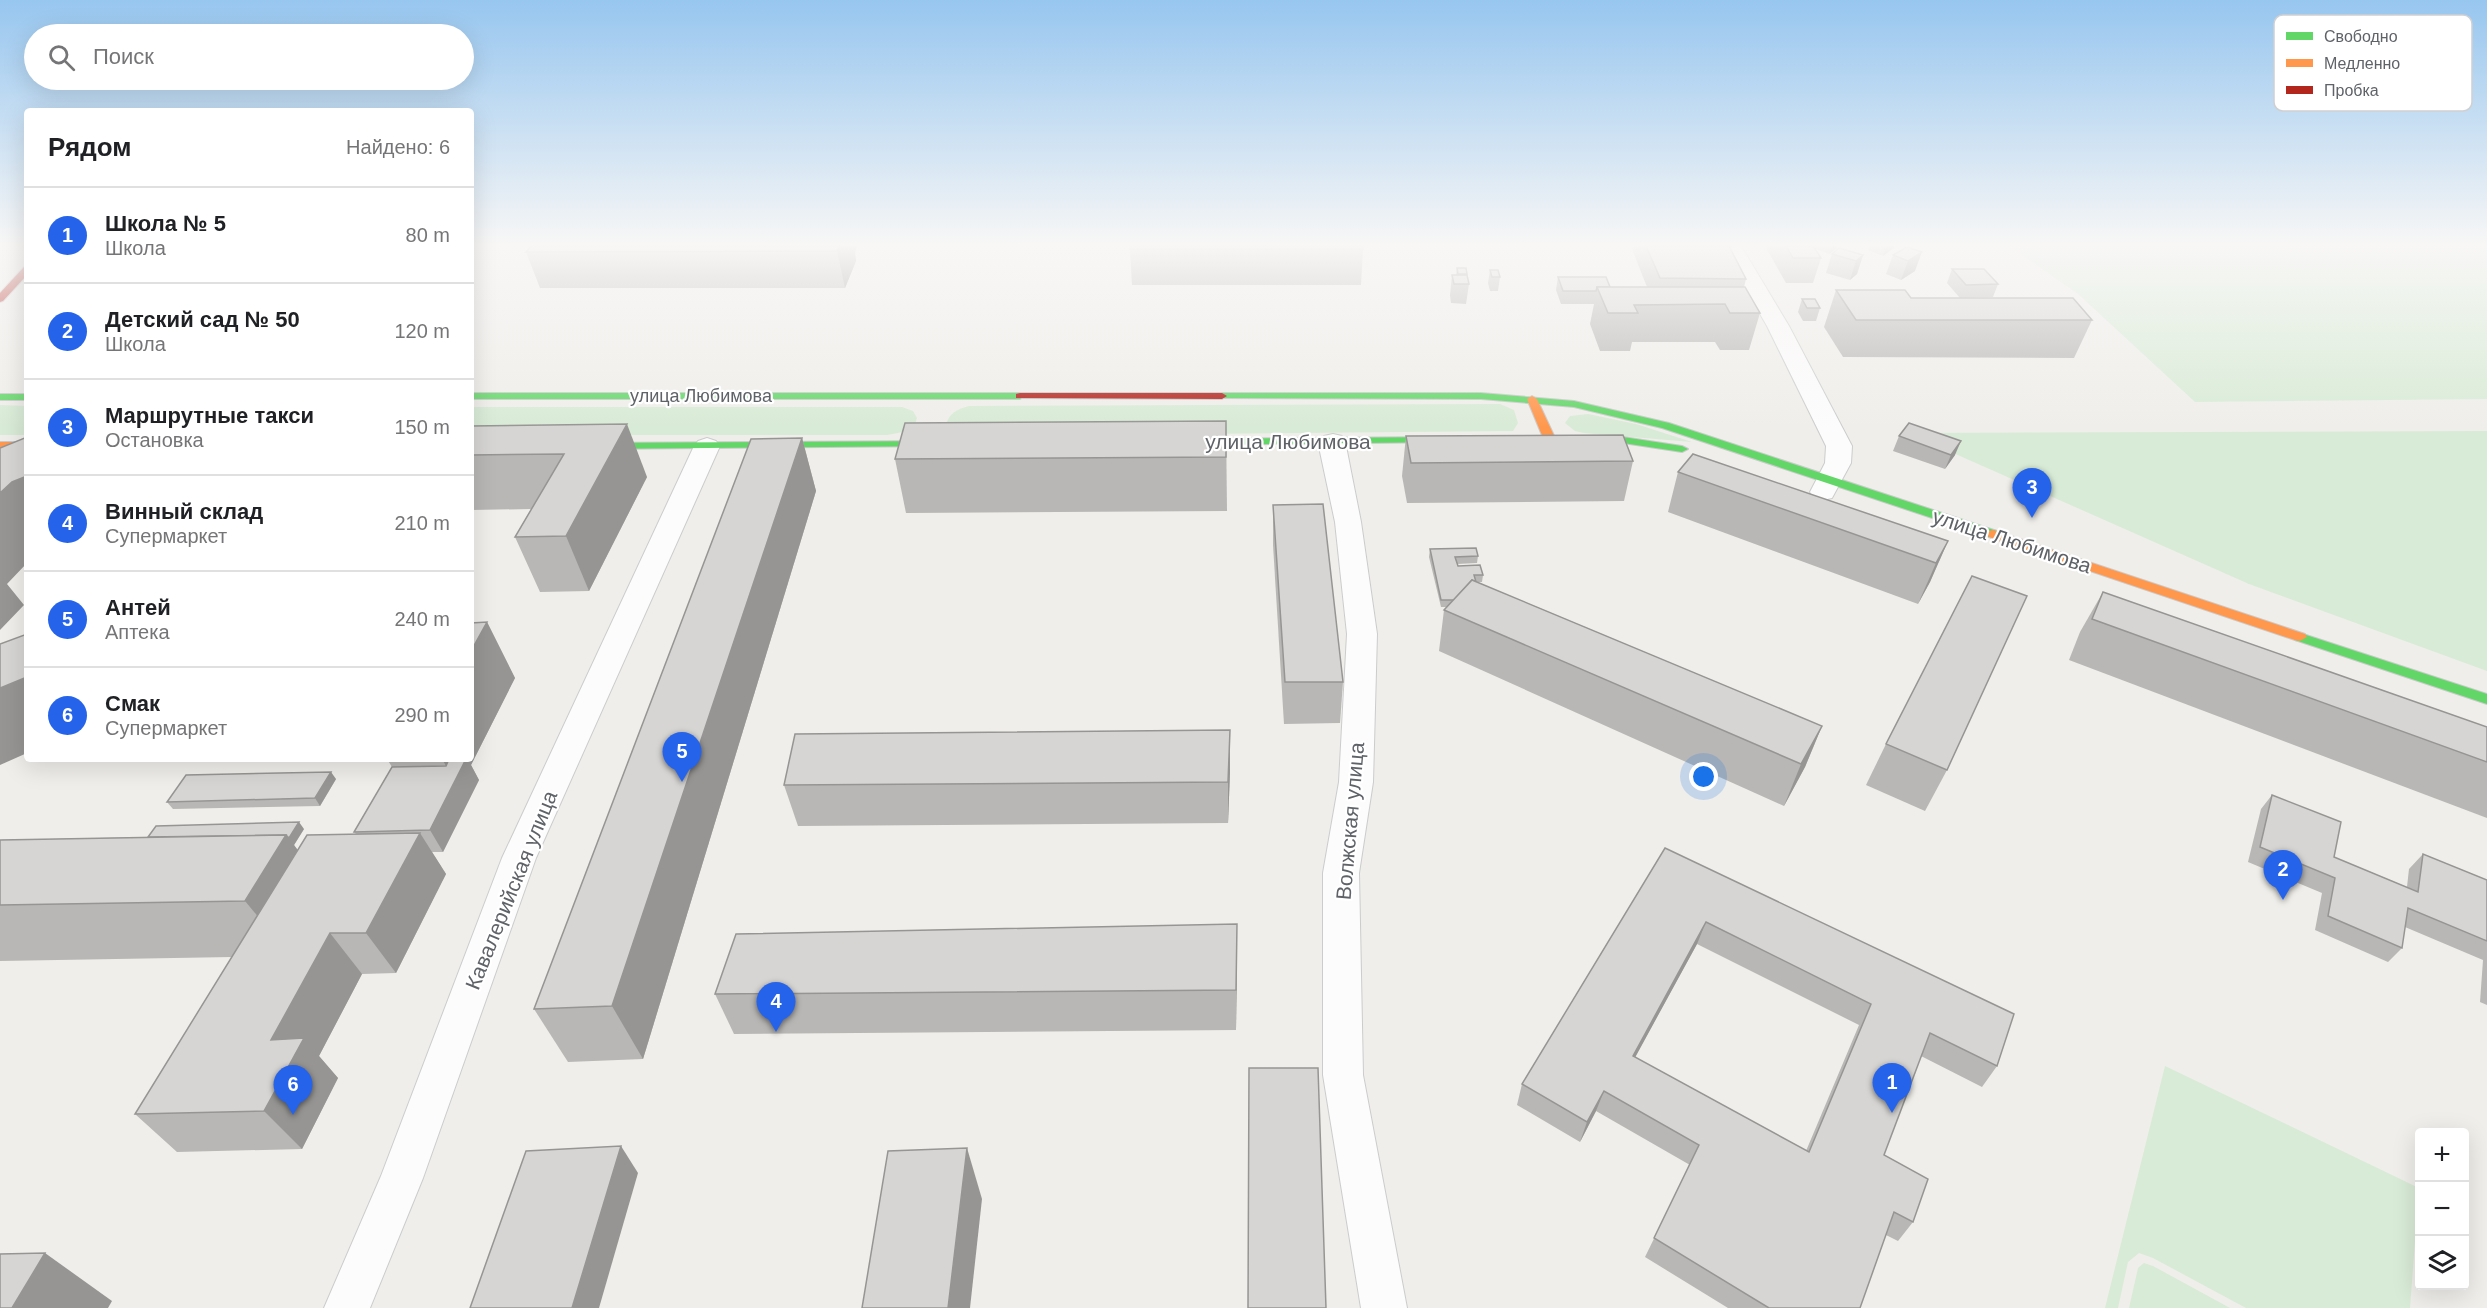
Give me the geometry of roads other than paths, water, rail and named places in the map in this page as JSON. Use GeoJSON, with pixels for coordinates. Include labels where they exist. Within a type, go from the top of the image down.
{"type":"FeatureCollection","features":[{"type":"Feature","properties":{"kind":"main road","name":"улица Любимова"},"geometry":{"type":"LineString","coordinates":[[474,396],[1481,396],[1532,399],[1605,410],[1665,425],[1826,486],[2487,714]]}},
{"type":"Feature","properties":{"kind":"main road"},"geometry":{"type":"LineString","coordinates":[[919,444],[931,396]]}},
{"type":"Feature","properties":{"kind":"main road"},"geometry":{"type":"LineString","coordinates":[[0,397],[24,397]]}},
{"type":"Feature","properties":{"kind":"main road","name":"улица Любимова"},"geometry":{"type":"LineString","coordinates":[[1532,399],[1555,440],[1623,440],[1710,453],[1826,486],[2487,699]]}},
{"type":"Feature","properties":{"kind":"main road","name":"улица Любимова"},"geometry":{"type":"LineString","coordinates":[[1168,442],[1459,440]]}},
{"type":"Feature","properties":{"kind":"main road"},"geometry":{"type":"LineString","coordinates":[[578,446],[957,444]]}},
{"type":"Feature","properties":{"kind":"main road"},"geometry":{"type":"LineString","coordinates":[[0,445],[24,445]]}},
{"type":"Feature","properties":{"kind":"street"},"geometry":{"type":"LineString","coordinates":[[1767,307],[1839,446],[1838,463],[1826,486]]}},
{"type":"Feature","properties":{"kind":"street","name":"Волжская улица"},"geometry":{"type":"LineString","coordinates":[[1333,441],[1332,447],[1348,522],[1362,634],[1356,782],[1341,873],[1343,1076],[1384,1308]]}},
{"type":"Feature","properties":{"kind":"street","name":"Кавалерийская улица"},"geometry":{"type":"LineString","coordinates":[[346,1308],[402,1178],[519,858],[707,446]]}},
{"type":"Feature","properties":{"kind":"place","name":"Маршрутные такси"},"geometry":{"type":"Point","coordinates":[2032,518]}},
{"type":"Feature","properties":{"kind":"place","name":"Антей"},"geometry":{"type":"Point","coordinates":[682,782]}},
{"type":"Feature","properties":{"kind":"place","name":"Детский сад № 50"},"geometry":{"type":"Point","coordinates":[2283,900]}},
{"type":"Feature","properties":{"kind":"place","name":"Винный склад"},"geometry":{"type":"Point","coordinates":[776,1032]}},
{"type":"Feature","properties":{"kind":"place","name":"Школа № 5"},"geometry":{"type":"Point","coordinates":[1892,1113]}},
{"type":"Feature","properties":{"kind":"place","name":"Смак"},"geometry":{"type":"Point","coordinates":[293,1115]}}]}
